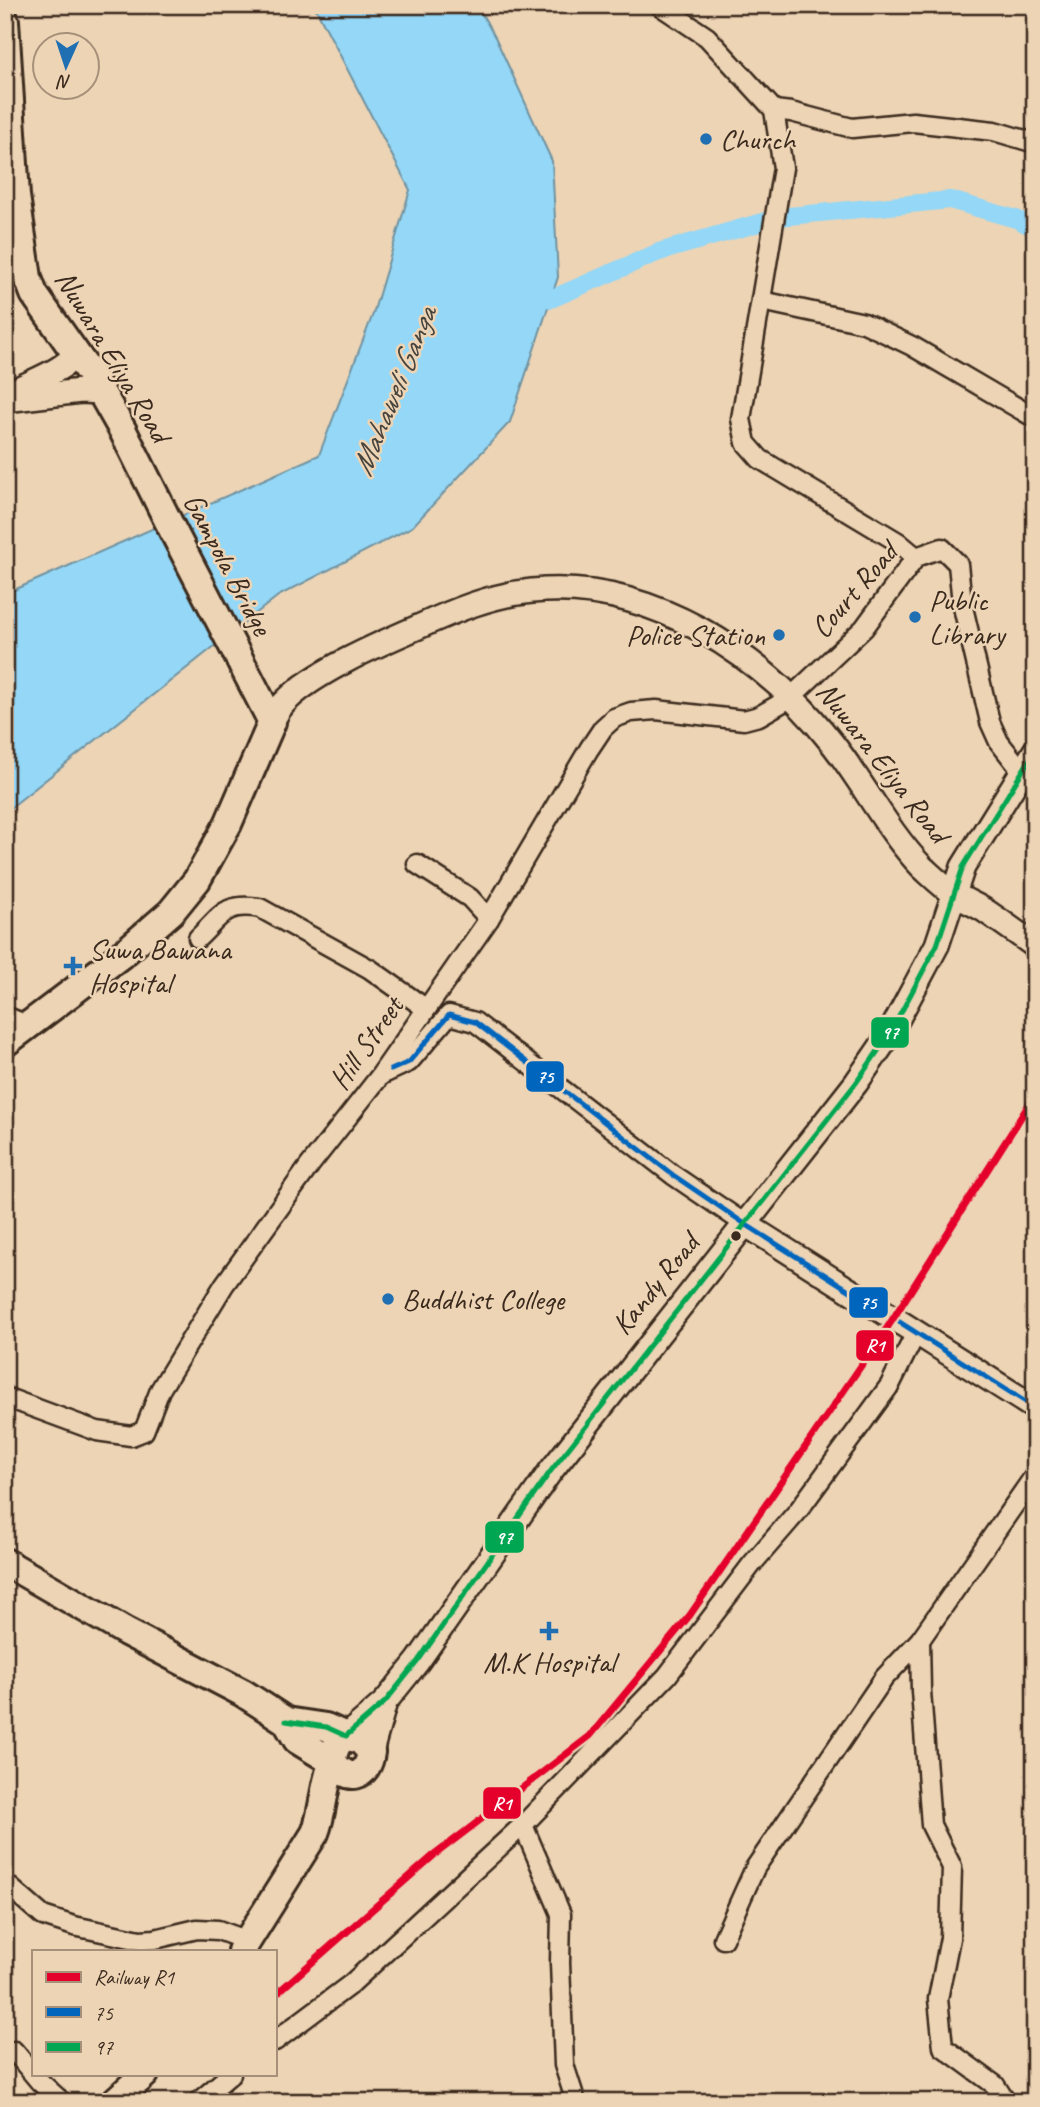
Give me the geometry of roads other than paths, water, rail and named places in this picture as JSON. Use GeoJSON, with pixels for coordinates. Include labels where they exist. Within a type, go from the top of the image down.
{"type":"FeatureCollection","features":[{"type":"Feature","properties":{"kind":"highway","name":"Nuwara Eliya Road"},"geometry":{"type":"LineString","coordinates":[[5,21],[10,183],[27,278],[38,301],[102,392],[144,475]]}},
{"type":"Feature","properties":{"kind":"highway","name":"Gampola Bridge"},"geometry":{"type":"LineString","coordinates":[[144,475],[272,722]]}},
{"type":"Feature","properties":{"kind":"highway"},"geometry":{"type":"LineString","coordinates":[[5,1043],[16,1021],[152,930],[171,912],[197,880],[228,824],[272,722]]}},
{"type":"Feature","properties":{"kind":"highway"},"geometry":{"type":"LineString","coordinates":[[5,1562],[126,1632],[217,1678],[286,1721],[326,1727],[361,1741],[371,1752],[367,1765],[356,1775],[349,1789],[321,1817]]}},
{"type":"Feature","properties":{"kind":"highway"},"geometry":{"type":"LineString","coordinates":[[286,1721],[297,1740],[343,1772],[356,1775]]}},
{"type":"Feature","properties":{"kind":"highway"},"geometry":{"type":"LineString","coordinates":[[245,1946],[307,1849],[321,1817],[325,1780],[335,1748],[346,1736]]}},
{"type":"Feature","properties":{"kind":"highway"},"geometry":{"type":"LineString","coordinates":[[114,2102],[143,2076]]}},
{"type":"Feature","properties":{"kind":"main road"},"geometry":{"type":"LineString","coordinates":[[5,398],[22,386],[59,369],[76,354]]}},
{"type":"Feature","properties":{"kind":"main road"},"geometry":{"type":"LineString","coordinates":[[5,398],[81,391],[102,392]]}},
{"type":"Feature","properties":{"kind":"main road","name":"Nuwara Eliya Road"},"geometry":{"type":"LineString","coordinates":[[272,722],[282,706],[297,692],[325,674],[392,638],[472,605],[513,594],[540,591],[600,594],[659,610],[731,648],[761,669],[831,742],[920,864],[953,894],[985,911],[1035,946]]}},
{"type":"Feature","properties":{"kind":"main road","name":"Kandy Road"},"geometry":{"type":"LineString","coordinates":[[346,1736],[385,1702],[444,1625],[550,1472],[856,1083],[889,1035],[937,945],[963,867],[1035,751]]}},
{"type":"Feature","properties":{"kind":"main road"},"geometry":{"type":"LineString","coordinates":[[745,1224],[1035,1408]]}},
{"type":"Feature","properties":{"kind":"main road","name":"Kandy Road"},"geometry":{"type":"LineString","coordinates":[[371,1752],[385,1702]]}},
{"type":"Feature","properties":{"kind":"street"},"geometry":{"type":"LineString","coordinates":[[659,5],[707,37],[774,110],[783,168],[741,419],[746,443],[760,458],[898,542],[916,557]]}},
{"type":"Feature","properties":{"kind":"street"},"geometry":{"type":"LineString","coordinates":[[774,110],[852,128],[913,122],[994,131],[1035,143]]}},
{"type":"Feature","properties":{"kind":"street"},"geometry":{"type":"LineString","coordinates":[[762,301],[864,323],[912,346],[1035,418]]}},
{"type":"Feature","properties":{"kind":"street","name":"Court Road"},"geometry":{"type":"LineString","coordinates":[[790,698],[864,628],[916,557],[942,548],[958,564],[962,603],[990,722],[999,742],[1021,771]]}},
{"type":"Feature","properties":{"kind":"street","name":"Hill Street"},"geometry":{"type":"LineString","coordinates":[[5,1397],[97,1431],[131,1436],[144,1430],[160,1390],[224,1285],[310,1165],[380,1076],[489,919],[603,728],[614,718],[631,712],[656,710],[744,720],[759,716],[790,698]]}},
{"type":"Feature","properties":{"kind":"street"},"geometry":{"type":"LineString","coordinates":[[417,864],[470,898],[489,919]]}},
{"type":"Feature","properties":{"kind":"street"},"geometry":{"type":"LineString","coordinates":[[198,938],[230,908],[260,908],[370,969],[425,1008]]}},
{"type":"Feature","properties":{"kind":"street"},"geometry":{"type":"LineString","coordinates":[[380,1076],[408,1062],[449,1015],[475,1022],[673,1175],[745,1224]]}},
{"type":"Feature","properties":{"kind":"street"},"geometry":{"type":"LineString","coordinates":[[276,2039],[351,1984],[523,1825],[667,1675],[752,1564],[798,1511],[890,1385],[917,1331]]}},
{"type":"Feature","properties":{"kind":"street"},"geometry":{"type":"LineString","coordinates":[[723,1939],[755,1868],[884,1678],[920,1640],[1035,1475]]}},
{"type":"Feature","properties":{"kind":"street"},"geometry":{"type":"LineString","coordinates":[[920,1640],[931,1825],[952,1867],[950,1938],[938,1999],[943,2047],[995,2085],[1006,2102]]}},
{"type":"Feature","properties":{"kind":"street"},"geometry":{"type":"LineString","coordinates":[[523,1825],[561,1914],[564,2065],[576,2102]]}},
{"type":"Feature","properties":{"kind":"street"},"geometry":{"type":"LineString","coordinates":[[5,1882],[43,1916],[74,1926],[141,1940],[197,1929],[218,1930],[245,1946]]}},
{"type":"Feature","properties":{"kind":"street"},"geometry":{"type":"LineString","coordinates":[[14,2051],[32,2074]]}},
{"type":"Feature","properties":{"kind":"street"},"geometry":{"type":"LineString","coordinates":[[34,2076],[62,2102]]}},
{"type":"Feature","properties":{"kind":"street"},"geometry":{"type":"LineString","coordinates":[[198,2102],[229,2076]]}},
{"type":"Feature","properties":{"kind":"water","name":"Mahaweli Ganga"},"geometry":{"type":"Polygon","coordinates":[[[314,5],[477,5],[496,39],[552,161],[558,277],[510,422],[412,527],[278,596],[5,812],[5,594],[319,455],[373,314],[410,190],[314,5]]]}},
{"type":"Feature","properties":{"kind":"waterway"},"geometry":{"type":"LineString","coordinates":[[551,299],[659,252],[779,217],[950,200],[1016,219],[1035,228]]}},
{"type":"Feature","properties":{"kind":"rail line","name":"R1"},"geometry":{"type":"LineString","coordinates":[[276,1994],[433,1856],[590,1736],[690,1615],[889,1325],[1035,1095]]}},
{"type":"Feature","properties":{"kind":"place","name":"Church"},"geometry":{"type":"Point","coordinates":[706,139]}},
{"type":"Feature","properties":{"kind":"place","name":"Public Library"},"geometry":{"type":"Point","coordinates":[915,617]}},
{"type":"Feature","properties":{"kind":"place","name":"Police Station"},"geometry":{"type":"Point","coordinates":[779,635]}},
{"type":"Feature","properties":{"kind":"place","name":"Suwa Bawana Hospital"},"geometry":{"type":"Point","coordinates":[73,966]}},
{"type":"Feature","properties":{"kind":"place","name":"Buddhist College"},"geometry":{"type":"Point","coordinates":[388,1299]}},
{"type":"Feature","properties":{"kind":"place","name":"M.K Hospital"},"geometry":{"type":"Point","coordinates":[549,1631]}}]}
